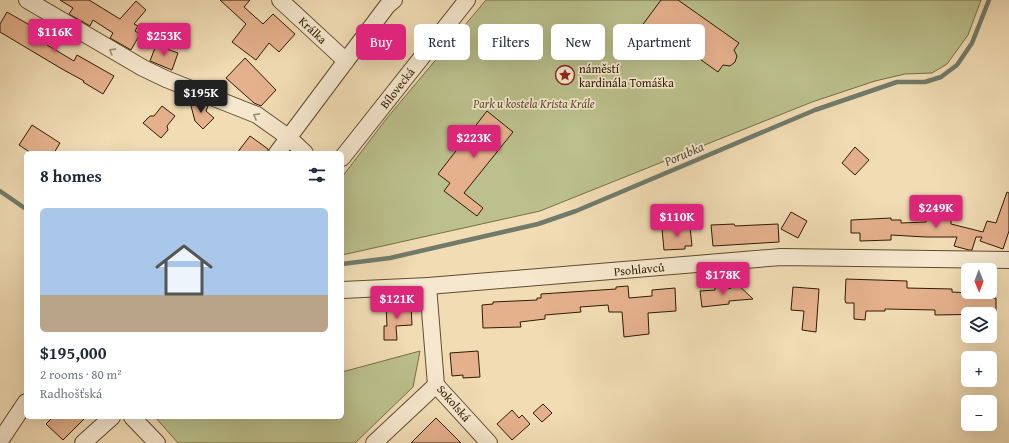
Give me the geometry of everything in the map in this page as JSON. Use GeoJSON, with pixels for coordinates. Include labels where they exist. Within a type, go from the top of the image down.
{"type":"FeatureCollection","features":[{"type":"Feature","properties":{"kind":"street"},"geometry":{"type":"LineString","coordinates":[[27,0],[166,80],[257,116],[288,137],[303,151]]}},
{"type":"Feature","properties":{"kind":"street","name":"Králka"},"geometry":{"type":"LineString","coordinates":[[280,0],[346,61]]}},
{"type":"Feature","properties":{"kind":"street"},"geometry":{"type":"LineString","coordinates":[[278,151],[394,0]]}},
{"type":"Feature","properties":{"kind":"street","name":"Bílovecká"},"geometry":{"type":"LineString","coordinates":[[344,155],[467,0]]}},
{"type":"Feature","properties":{"kind":"street","name":"Psohlavců"},"geometry":{"type":"LineString","coordinates":[[344,290],[428,286],[781,257],[1009,260]]}},
{"type":"Feature","properties":{"kind":"street","name":"Sokolská"},"geometry":{"type":"LineString","coordinates":[[428,286],[436,385],[489,443]]}},
{"type":"Feature","properties":{"kind":"street"},"geometry":{"type":"LineString","coordinates":[[374,443],[436,385]]}},
{"type":"Feature","properties":{"kind":"street"},"geometry":{"type":"LineString","coordinates":[[0,441],[24,405]]}},
{"type":"Feature","properties":{"kind":"street"},"geometry":{"type":"LineString","coordinates":[[83,443],[110,419]]}},
{"type":"Feature","properties":{"kind":"street"},"geometry":{"type":"LineString","coordinates":[[134,419],[157,443]]}},
{"type":"Feature","properties":{"kind":"green space","name":"Park u kostela Krista Krále"},"geometry":{"type":"Polygon","coordinates":[[[486,0],[981,0],[968,35],[947,64],[932,73],[905,74],[875,81],[812,102],[540,211],[344,255],[344,174],[387,118],[436,60],[470,60],[470,24],[466,24],[486,0]]]}},
{"type":"Feature","properties":{"kind":"green space"},"geometry":{"type":"Polygon","coordinates":[[[420,351],[413,387],[355,443],[178,443],[157,419],[344,419],[344,371],[420,351]]]}},
{"type":"Feature","properties":{"kind":"building"},"geometry":{"type":"Polygon","coordinates":[[[60,0],[89,0],[120,19],[136,1],[146,10],[134,24],[138,26],[135,31],[140,34],[131,50],[110,38],[113,33],[93,20],[90,26],[69,14],[73,8],[60,0]]]}},
{"type":"Feature","properties":{"kind":"building"},"geometry":{"type":"Polygon","coordinates":[[[220,0],[250,0],[244,7],[263,24],[273,14],[295,34],[279,52],[269,43],[256,60],[232,42],[246,24],[220,0]]]}},
{"type":"Feature","properties":{"kind":"building"},"geometry":{"type":"Polygon","coordinates":[[[661,0],[678,0],[739,43],[734,50],[737,56],[735,62],[730,66],[723,65],[718,72],[701,60],[705,60],[705,24],[643,24],[661,0]]]}},
{"type":"Feature","properties":{"kind":"building"},"geometry":{"type":"Polygon","coordinates":[[[7,12],[40,31],[37,35],[50,40],[47,45],[74,61],[77,55],[114,76],[103,94],[83,82],[84,81],[0,32],[0,24],[7,12]]]}},
{"type":"Feature","properties":{"kind":"building"},"geometry":{"type":"Polygon","coordinates":[[[156,45],[178,53],[172,70],[150,61],[156,45]]]}},
{"type":"Feature","properties":{"kind":"building"},"geometry":{"type":"Polygon","coordinates":[[[245,58],[276,90],[261,106],[254,103],[226,78],[245,58]]]}},
{"type":"Feature","properties":{"kind":"building"},"geometry":{"type":"Polygon","coordinates":[[[194,100],[208,106],[206,111],[214,118],[203,129],[195,121],[191,106],[194,100]]]}},
{"type":"Feature","properties":{"kind":"building"},"geometry":{"type":"Polygon","coordinates":[[[162,106],[175,116],[167,126],[168,130],[161,138],[143,123],[150,116],[154,116],[162,106]]]}},
{"type":"Feature","properties":{"kind":"building"},"geometry":{"type":"Polygon","coordinates":[[[487,111],[513,132],[464,193],[483,208],[477,216],[444,191],[450,183],[438,174],[487,111]]]}},
{"type":"Feature","properties":{"kind":"building"},"geometry":{"type":"Polygon","coordinates":[[[32,125],[60,143],[55,151],[28,151],[19,145],[32,125]]]}},
{"type":"Feature","properties":{"kind":"building"},"geometry":{"type":"Polygon","coordinates":[[[250,136],[268,149],[268,151],[239,151],[250,136]]]}},
{"type":"Feature","properties":{"kind":"building"},"geometry":{"type":"Polygon","coordinates":[[[855,147],[869,160],[855,175],[842,163],[855,147]]]}},
{"type":"Feature","properties":{"kind":"building"},"geometry":{"type":"Polygon","coordinates":[[[1007,192],[1009,193],[1009,231],[1003,249],[980,241],[982,237],[976,237],[972,250],[969,250],[954,246],[957,237],[891,235],[891,240],[860,241],[860,233],[851,233],[851,220],[891,218],[891,220],[901,220],[901,223],[926,222],[926,213],[951,213],[951,224],[983,232],[987,221],[996,223],[1007,192]]]}},
{"type":"Feature","properties":{"kind":"building"},"geometry":{"type":"Polygon","coordinates":[[[791,212],[807,221],[798,238],[781,229],[791,212]]]}},
{"type":"Feature","properties":{"kind":"building"},"geometry":{"type":"Polygon","coordinates":[[[734,224],[735,226],[778,224],[779,242],[713,246],[711,225],[734,224]]]}},
{"type":"Feature","properties":{"kind":"building"},"geometry":{"type":"Polygon","coordinates":[[[690,227],[692,246],[685,246],[685,249],[664,250],[662,229],[690,227]]]}},
{"type":"Feature","properties":{"kind":"building"},"geometry":{"type":"Polygon","coordinates":[[[846,279],[907,281],[907,288],[952,289],[952,292],[961,292],[961,299],[996,299],[996,307],[961,307],[961,315],[935,315],[935,310],[885,309],[885,311],[866,311],[865,320],[854,319],[854,303],[846,303],[846,279]]]}},
{"type":"Feature","properties":{"kind":"building"},"geometry":{"type":"Polygon","coordinates":[[[736,283],[753,299],[729,301],[729,304],[702,307],[700,291],[715,290],[715,287],[726,286],[730,289],[736,283]]]}},
{"type":"Feature","properties":{"kind":"building"},"geometry":{"type":"Polygon","coordinates":[[[628,286],[629,298],[652,296],[652,290],[675,288],[676,311],[648,313],[649,334],[624,337],[622,312],[609,312],[608,305],[580,307],[581,312],[545,315],[545,319],[520,322],[521,327],[483,328],[482,305],[493,304],[493,302],[537,300],[537,298],[541,298],[541,294],[616,289],[616,287],[628,286]]]}},
{"type":"Feature","properties":{"kind":"building"},"geometry":{"type":"Polygon","coordinates":[[[793,287],[819,289],[816,332],[802,330],[804,311],[791,310],[793,287]]]}},
{"type":"Feature","properties":{"kind":"building"},"geometry":{"type":"Polygon","coordinates":[[[411,304],[412,325],[396,326],[397,340],[384,340],[384,326],[387,326],[386,306],[411,304]]]}},
{"type":"Feature","properties":{"kind":"building"},"geometry":{"type":"Polygon","coordinates":[[[478,351],[480,377],[463,378],[463,375],[452,376],[450,353],[478,351]]]}},
{"type":"Feature","properties":{"kind":"building"},"geometry":{"type":"Polygon","coordinates":[[[543,404],[552,413],[542,422],[533,413],[543,404]]]}},
{"type":"Feature","properties":{"kind":"building"},"geometry":{"type":"Polygon","coordinates":[[[512,410],[519,418],[522,415],[530,424],[512,440],[497,424],[512,410]]]}},
{"type":"Feature","properties":{"kind":"building"},"geometry":{"type":"Polygon","coordinates":[[[436,418],[461,443],[411,443],[436,418]]]}},
{"type":"Feature","properties":{"kind":"building"},"geometry":{"type":"Polygon","coordinates":[[[51,419],[84,419],[63,440],[46,424],[51,419]]]}},
{"type":"Feature","properties":{"kind":"waterway","name":"Porubka"},"geometry":{"type":"LineString","coordinates":[[344,264],[390,258],[538,224],[576,211],[815,110],[897,82],[925,82],[941,77],[957,65],[972,43],[989,0]]}},
{"type":"Feature","properties":{"kind":"waterway","name":"Porubka"},"geometry":{"type":"LineString","coordinates":[[0,191],[24,208]]}},
{"type":"Feature","properties":{"kind":"place","name":"náměstí kardinála Tomáška"},"geometry":{"type":"Point","coordinates":[565,75]}}]}
